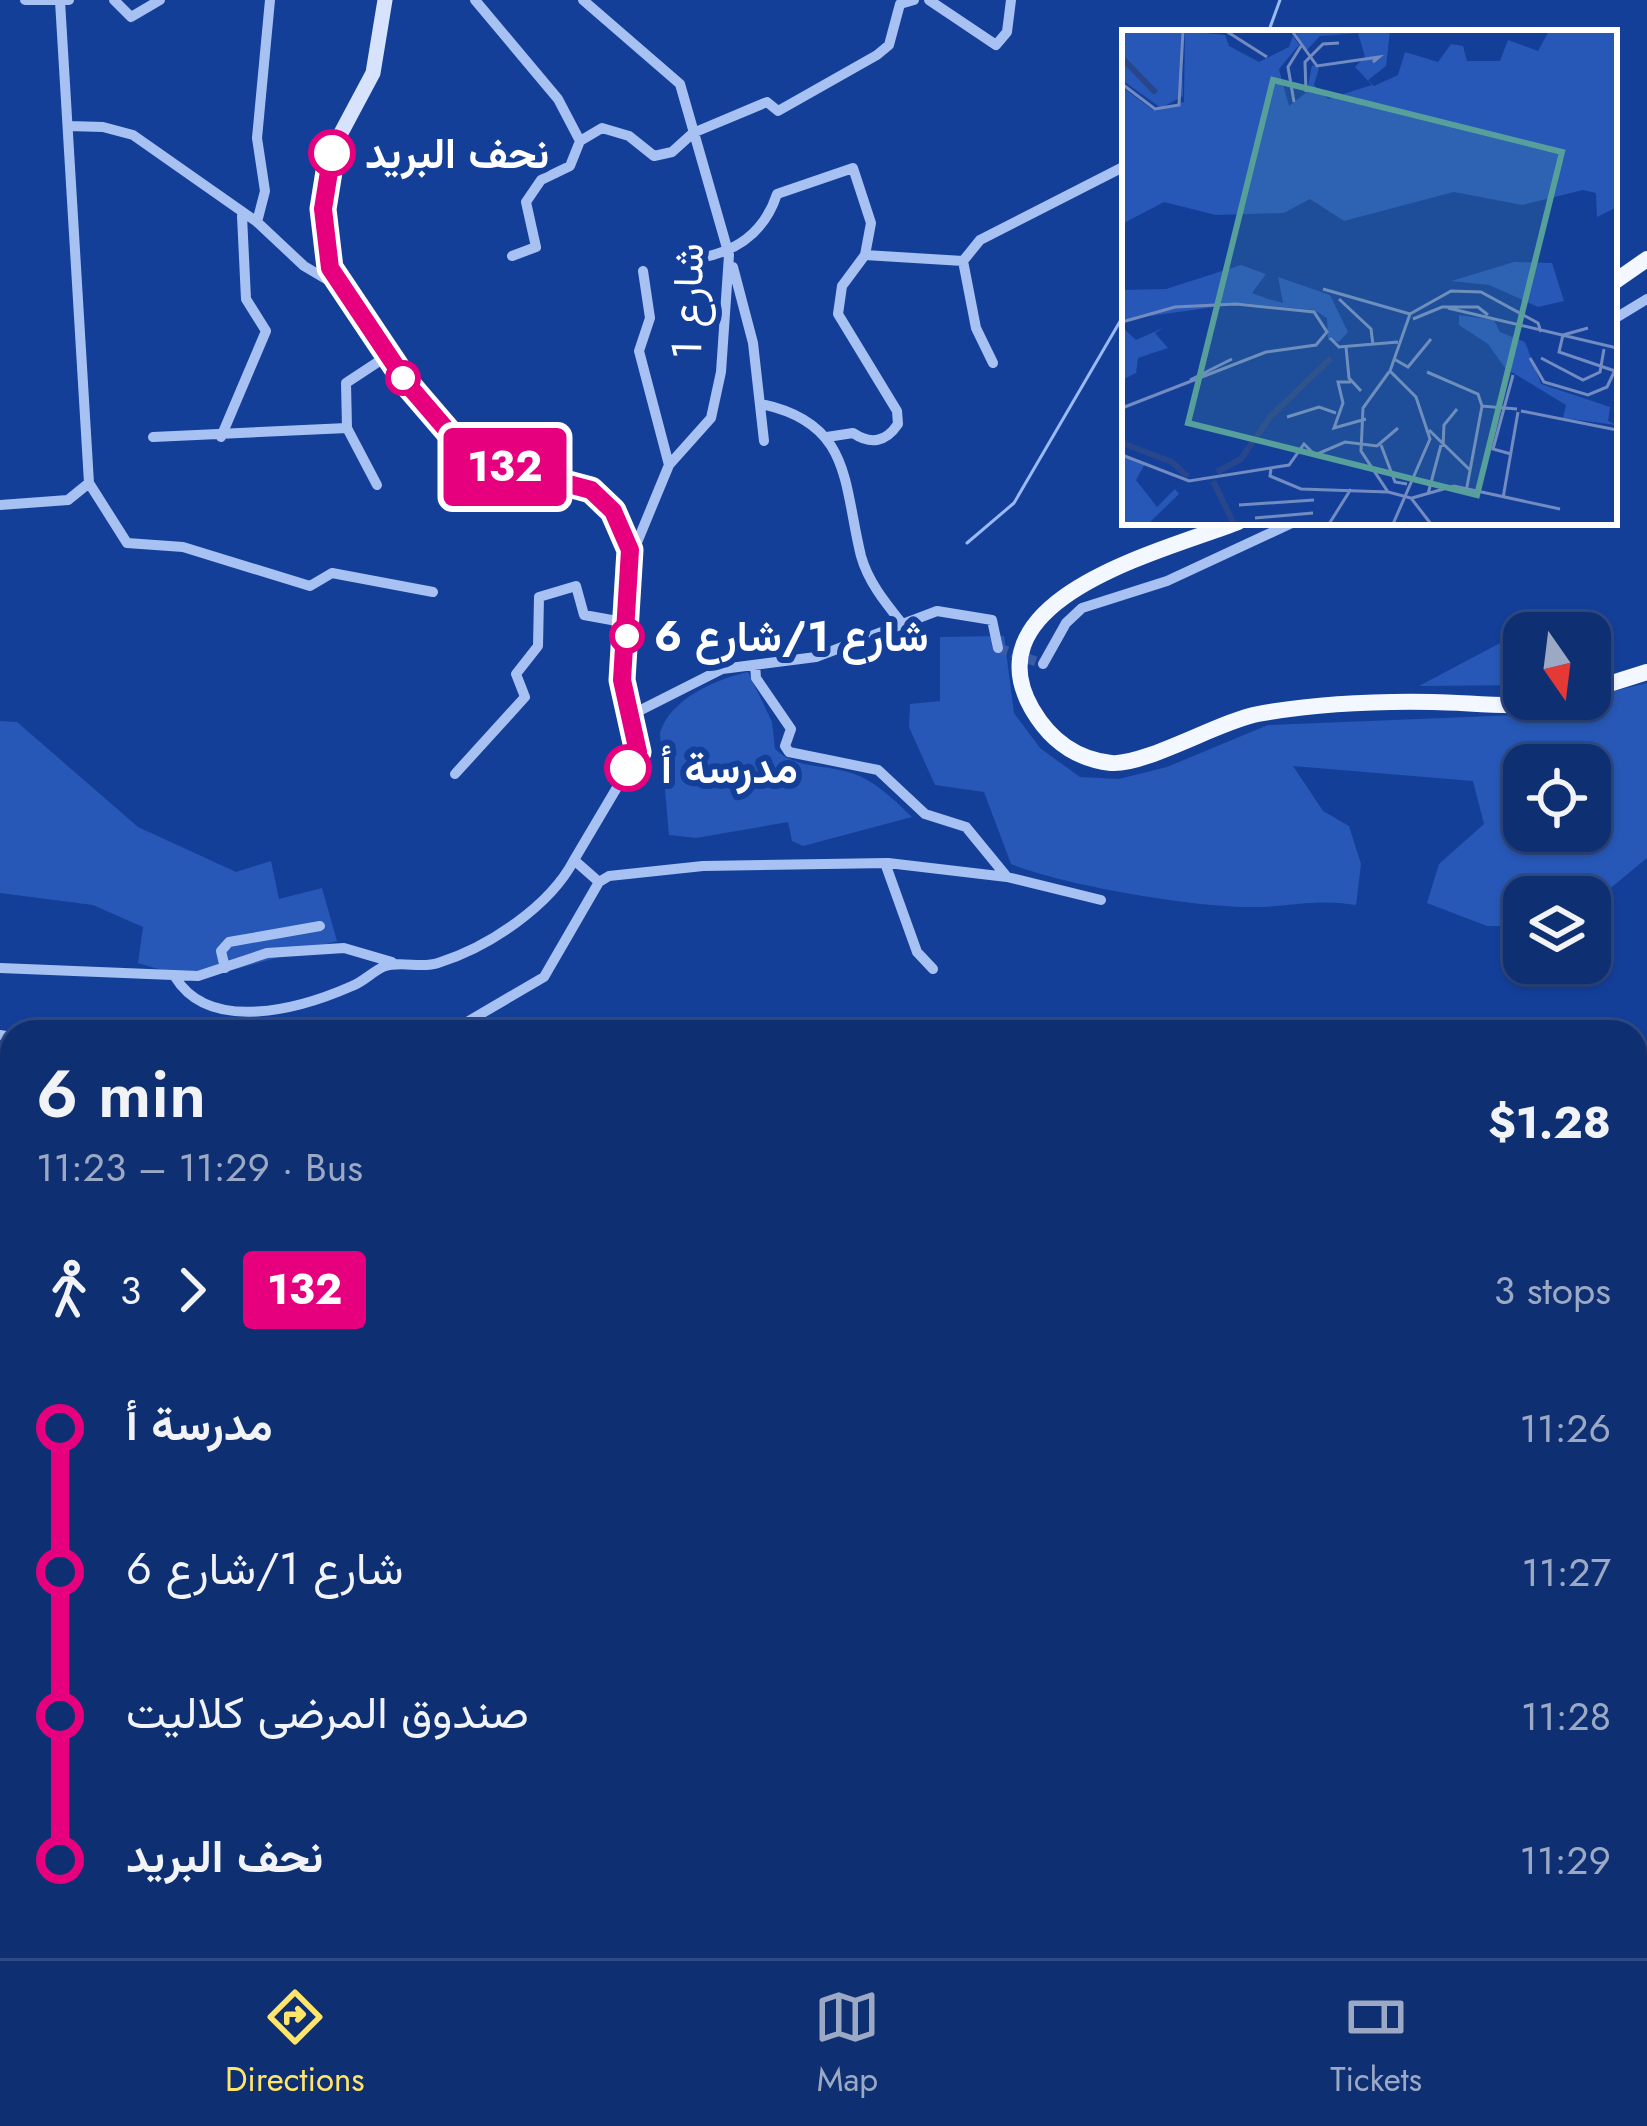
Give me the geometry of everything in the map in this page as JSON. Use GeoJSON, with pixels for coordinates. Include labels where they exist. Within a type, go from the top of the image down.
{"type":"FeatureCollection","features":[{"type":"Feature","properties":{"kind":"main road"},"geometry":{"type":"LineString","coordinates":[[1617,280],[1647,259]]}},
{"type":"Feature","properties":{"kind":"main road"},"geometry":{"type":"LineString","coordinates":[[1231,525],[1066,591],[1035,618],[1022,678],[1029,704],[1051,738],[1079,755],[1116,764],[1255,714],[1503,701]]}},
{"type":"Feature","properties":{"kind":"main road"},"geometry":{"type":"LineString","coordinates":[[1611,683],[1647,672]]}},
{"type":"Feature","properties":{"kind":"street"},"geometry":{"type":"LineString","coordinates":[[25,0],[69,0]]}},
{"type":"Feature","properties":{"kind":"street"},"geometry":{"type":"LineString","coordinates":[[114,0],[131,16],[160,0]]}},
{"type":"Feature","properties":{"kind":"street"},"geometry":{"type":"LineString","coordinates":[[257,222],[265,190],[257,138],[269,0]]}},
{"type":"Feature","properties":{"kind":"street"},"geometry":{"type":"LineString","coordinates":[[176,976],[205,1005],[247,1013],[351,987],[386,966],[436,965],[499,931],[560,886],[638,752],[622,680],[631,557],[613,511],[591,490],[501,466],[458,443],[386,356],[330,268],[323,209],[333,148],[373,73],[385,0]]}},
{"type":"Feature","properties":{"kind":"street"},"geometry":{"type":"LineString","coordinates":[[476,0],[558,99],[580,141]]}},
{"type":"Feature","properties":{"kind":"street","name":"شارع 1"},"geometry":{"type":"LineString","coordinates":[[583,0],[680,84],[729,251],[721,372],[711,418],[669,465],[631,557]]}},
{"type":"Feature","properties":{"kind":"street"},"geometry":{"type":"LineString","coordinates":[[512,256],[536,247],[526,202],[542,180],[570,166],[580,141],[602,128],[629,136],[654,156],[672,152],[692,133],[767,103],[778,111],[878,55],[889,45],[900,4],[914,0]]}},
{"type":"Feature","properties":{"kind":"street"},"geometry":{"type":"LineString","coordinates":[[929,0],[996,45],[1006,32],[1011,0]]}},
{"type":"Feature","properties":{"kind":"street"},"geometry":{"type":"LineString","coordinates":[[59,1],[89,483],[127,543],[183,547],[310,586],[332,573],[397,590],[433,592]]}},
{"type":"Feature","properties":{"kind":"street"},"geometry":{"type":"LineString","coordinates":[[69,127],[103,127],[133,135],[242,216],[257,222],[304,266],[343,289]]}},
{"type":"Feature","properties":{"kind":"street"},"geometry":{"type":"LineString","coordinates":[[694,259],[729,251],[765,227],[777,194],[853,168],[871,223],[865,255],[842,286],[838,314],[897,410],[898,424],[879,440],[865,441],[853,433],[827,437]]}},
{"type":"Feature","properties":{"kind":"street"},"geometry":{"type":"LineString","coordinates":[[993,363],[976,328],[963,261],[980,240],[1122,168]]}},
{"type":"Feature","properties":{"kind":"street"},"geometry":{"type":"LineString","coordinates":[[220,437],[266,331],[246,298],[242,216]]}},
{"type":"Feature","properties":{"kind":"street"},"geometry":{"type":"LineString","coordinates":[[729,251],[753,344],[764,441]]}},
{"type":"Feature","properties":{"kind":"street"},"geometry":{"type":"LineString","coordinates":[[865,255],[963,261]]}},
{"type":"Feature","properties":{"kind":"street"},"geometry":{"type":"LineString","coordinates":[[643,271],[650,318],[639,351],[669,465]]}},
{"type":"Feature","properties":{"kind":"street"},"geometry":{"type":"LineString","coordinates":[[1617,317],[1647,299]]}},
{"type":"Feature","properties":{"kind":"street"},"geometry":{"type":"LineString","coordinates":[[377,484],[347,428],[346,383],[386,356]]}},
{"type":"Feature","properties":{"kind":"street"},"geometry":{"type":"LineString","coordinates":[[760,404],[785,409],[827,437],[851,489],[862,559],[876,590],[900,621]]}},
{"type":"Feature","properties":{"kind":"street"},"geometry":{"type":"LineString","coordinates":[[153,437],[347,428]]}},
{"type":"Feature","properties":{"kind":"street"},"geometry":{"type":"LineString","coordinates":[[0,505],[68,500],[89,483]]}},
{"type":"Feature","properties":{"kind":"street"},"geometry":{"type":"LineString","coordinates":[[1043,664],[1066,623],[1082,608],[1167,581],[1288,525]]}},
{"type":"Feature","properties":{"kind":"street"},"geometry":{"type":"LineString","coordinates":[[455,774],[525,697],[516,674],[538,646],[538,597],[576,586],[584,615],[628,623]]}},
{"type":"Feature","properties":{"kind":"street"},"geometry":{"type":"LineString","coordinates":[[629,716],[722,669],[815,657],[862,643],[900,621],[937,611],[992,620],[998,648]]}},
{"type":"Feature","properties":{"kind":"street"},"geometry":{"type":"LineString","coordinates":[[755,665],[756,678],[791,729],[784,746],[789,752],[878,770],[925,814],[966,827],[1006,877]]}},
{"type":"Feature","properties":{"kind":"street"},"geometry":{"type":"LineString","coordinates":[[574,860],[599,882]]}},
{"type":"Feature","properties":{"kind":"street"},"geometry":{"type":"LineString","coordinates":[[885,863],[917,952],[933,969]]}},
{"type":"Feature","properties":{"kind":"street"},"geometry":{"type":"LineString","coordinates":[[471,1020],[544,977],[599,882],[609,876],[703,866],[885,863],[1006,877],[1100,900]]}},
{"type":"Feature","properties":{"kind":"street"},"geometry":{"type":"LineString","coordinates":[[225,968],[220,951],[229,943],[320,926]]}},
{"type":"Feature","properties":{"kind":"street"},"geometry":{"type":"LineString","coordinates":[[0,968],[176,976],[225,968],[266,953],[344,948],[401,964]]}},
{"type":"Feature","properties":{"kind":"shaded area"},"geometry":{"type":"Polygon","coordinates":[[[1004,636],[1014,713],[1040,748],[1080,777],[1119,779],[1167,767],[1268,725],[1503,716],[1503,720],[1611,720],[1611,692],[1647,683],[1647,858],[1611,888],[1611,876],[1503,876],[1503,926],[1487,926],[1427,903],[1439,864],[1484,824],[1473,781],[1293,766],[1323,811],[1349,826],[1361,864],[1356,905],[1205,904],[1099,888],[1011,864],[984,792],[935,785],[909,727],[910,704],[940,701],[940,637],[1004,636]]]}},
{"type":"Feature","properties":{"kind":"shaded area"},"geometry":{"type":"Polygon","coordinates":[[[1503,642],[1503,685],[1419,686],[1503,642]]]}},
{"type":"Feature","properties":{"kind":"shaded area"},"geometry":{"type":"Polygon","coordinates":[[[748,672],[772,722],[775,749],[801,763],[866,779],[912,817],[803,846],[792,841],[788,822],[696,838],[669,835],[660,733],[665,721],[696,692],[748,672]]]}},
{"type":"Feature","properties":{"kind":"shaded area"},"geometry":{"type":"Polygon","coordinates":[[[0,721],[17,722],[138,827],[236,872],[271,861],[279,899],[322,888],[337,941],[196,980],[138,963],[143,927],[93,905],[0,893],[0,721]]]}},
{"type":"Feature","properties":{"kind":"waterway"},"geometry":{"type":"LineString","coordinates":[[1269,30],[1280,0]]}},
{"type":"Feature","properties":{"kind":"waterway"},"geometry":{"type":"LineString","coordinates":[[967,543],[1014,503],[1122,318]]}},
{"type":"Feature","properties":{"kind":"tunnel"},"geometry":{"type":"LineString","coordinates":[[998,648],[1043,664]]}},
{"type":"Feature","properties":{"kind":"bus line","name":"132"},"geometry":{"type":"LineString","coordinates":[[332,153],[323,209],[330,268],[409,386],[458,443],[501,466],[591,490],[613,511],[631,557],[622,680],[638,752],[628,768]]}},
{"type":"Feature","properties":{"kind":"place","name":"نحف البريد"},"geometry":{"type":"Point","coordinates":[332,153]}},
{"type":"Feature","properties":{"kind":"place","name":"شارع 1/شارع 6"},"geometry":{"type":"Point","coordinates":[627,636]}},
{"type":"Feature","properties":{"kind":"place","name":"مدرسة أ"},"geometry":{"type":"Point","coordinates":[628,768]}}]}
